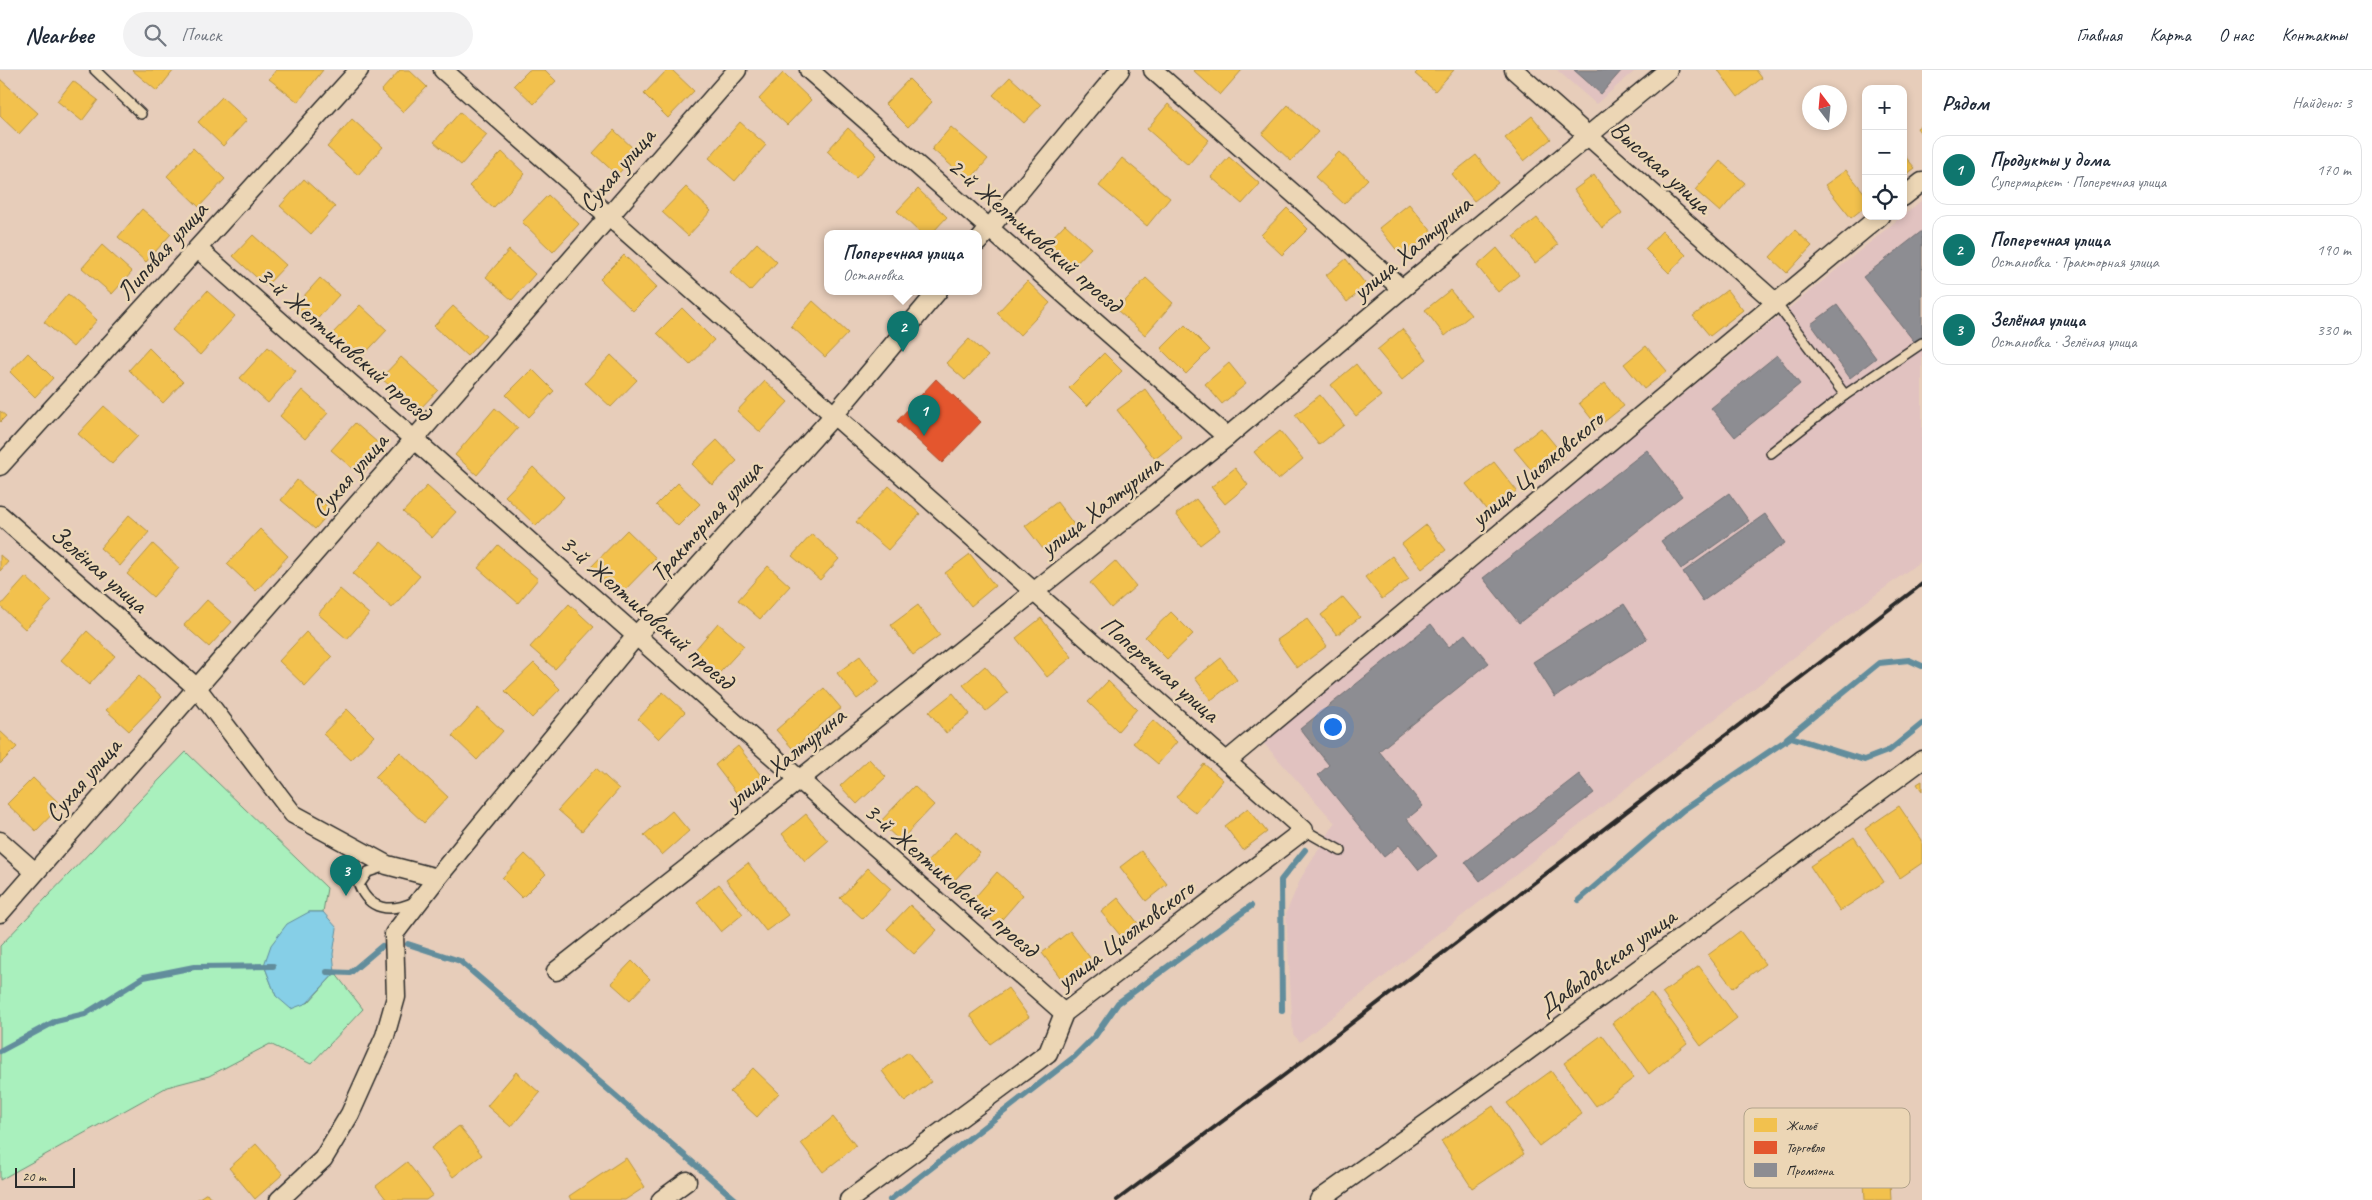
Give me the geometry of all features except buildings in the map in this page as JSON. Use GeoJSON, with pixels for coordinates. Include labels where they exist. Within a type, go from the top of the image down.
{"type":"FeatureCollection","features":[{"type":"Feature","properties":{"kind":"street","name":"Липовая улица"},"geometry":{"type":"LineString","coordinates":[[0,466],[359,70]]}},
{"type":"Feature","properties":{"kind":"street","name":"Поперечная улица"},"geometry":{"type":"LineString","coordinates":[[443,70],[1304,830]]}},
{"type":"Feature","properties":{"kind":"street","name":"Сухая улица"},"geometry":{"type":"LineString","coordinates":[[0,913],[737,70]]}},
{"type":"Feature","properties":{"kind":"street","name":"2-й Желтиковский проезд"},"geometry":{"type":"LineString","coordinates":[[809,70],[1227,437]]}},
{"type":"Feature","properties":{"kind":"street"},"geometry":{"type":"LineString","coordinates":[[982,237],[1120,70]]}},
{"type":"Feature","properties":{"kind":"street"},"geometry":{"type":"LineString","coordinates":[[1153,70],[1402,288]]}},
{"type":"Feature","properties":{"kind":"street","name":"Высокая улица"},"geometry":{"type":"LineString","coordinates":[[1514,70],[1775,302]]}},
{"type":"Feature","properties":{"kind":"street","name":"улица Халтурина"},"geometry":{"type":"LineString","coordinates":[[556,971],[799,780],[1227,437],[1402,288],[1668,70]]}},
{"type":"Feature","properties":{"kind":"street"},"geometry":{"type":"LineString","coordinates":[[1907,194],[1922,182]]}},
{"type":"Feature","properties":{"kind":"street","name":"улица Циолковского"},"geometry":{"type":"LineString","coordinates":[[1227,761],[1875,220]]}},
{"type":"Feature","properties":{"kind":"street","name":"3-й Желтиковский проезд"},"geometry":{"type":"LineString","coordinates":[[198,249],[1064,1013]]}},
{"type":"Feature","properties":{"kind":"street","name":"Тракторная улица"},"geometry":{"type":"LineString","coordinates":[[437,878],[636,636],[834,415],[935,295]]}},
{"type":"Feature","properties":{"kind":"street","name":"Зелёная улица"},"geometry":{"type":"LineString","coordinates":[[0,515],[197,688],[293,814],[387,865],[437,878]]}},
{"type":"Feature","properties":{"kind":"street","name":"Давыдовская улица"},"geometry":{"type":"LineString","coordinates":[[1319,1200],[1507,1066],[1922,760]]}},
{"type":"Feature","properties":{"kind":"street","name":"улица Циолковского"},"geometry":{"type":"LineString","coordinates":[[849,1200],[1048,1053],[1064,1013],[1304,830]]}},
{"type":"Feature","properties":{"kind":"street"},"geometry":{"type":"LineString","coordinates":[[0,841],[36,872]]}},
{"type":"Feature","properties":{"kind":"street"},"geometry":{"type":"LineString","coordinates":[[279,1200],[322,1159],[350,1114],[385,1036],[396,997],[394,934],[437,878]]}},
{"type":"Feature","properties":{"kind":"street"},"geometry":{"type":"LineString","coordinates":[[661,1200],[686,1181]]}},
{"type":"Feature","properties":{"kind":"lane"},"geometry":{"type":"LineString","coordinates":[[95,70],[141,114]]}},
{"type":"Feature","properties":{"kind":"lane"},"geometry":{"type":"LineString","coordinates":[[1775,302],[1845,394]]}},
{"type":"Feature","properties":{"kind":"lane"},"geometry":{"type":"LineString","coordinates":[[1771,453],[1845,394],[1922,343]]}},
{"type":"Feature","properties":{"kind":"lane"},"geometry":{"type":"LineString","coordinates":[[1304,830],[1341,851]]}},
{"type":"Feature","properties":{"kind":"lane"},"geometry":{"type":"LineString","coordinates":[[387,865],[368,872],[359,885],[365,898],[381,908],[402,908],[422,898]]}},
{"type":"Feature","properties":{"kind":"shaded area"},"geometry":{"type":"Polygon","coordinates":[[[1557,70],[1636,70],[1596,104],[1557,70]]]}},
{"type":"Feature","properties":{"kind":"shaded area"},"geometry":{"type":"Polygon","coordinates":[[[1922,200],[1922,560],[1842,620],[1300,1042],[1293,1034],[1286,913],[1301,878],[1335,823],[1260,739],[1897,220],[1907,220],[1907,212],[1922,200]]]}},
{"type":"Feature","properties":{"kind":"green space"},"geometry":{"type":"Polygon","coordinates":[[[186,752],[327,888],[323,912],[309,912],[264,965],[276,996],[308,1003],[335,973],[363,1009],[311,1064],[270,1044],[209,1076],[167,1087],[0,1180],[0,946],[186,752]]]}},
{"type":"Feature","properties":{"kind":"water"},"geometry":{"type":"Polygon","coordinates":[[[309,912],[323,912],[337,928],[333,954],[335,973],[307,1003],[291,1009],[276,996],[264,965],[271,945],[287,924],[309,912]]]}},
{"type":"Feature","properties":{"kind":"waterway"},"geometry":{"type":"LineString","coordinates":[[1787,738],[1879,663],[1909,660],[1922,666]]}},
{"type":"Feature","properties":{"kind":"waterway"},"geometry":{"type":"LineString","coordinates":[[1579,900],[1683,810],[1791,737],[1864,760],[1890,750],[1922,724]]}},
{"type":"Feature","properties":{"kind":"waterway"},"geometry":{"type":"LineString","coordinates":[[1282,1011],[1281,880],[1305,850]]}},
{"type":"Feature","properties":{"kind":"waterway"},"geometry":{"type":"LineString","coordinates":[[890,1200],[1074,1057],[1095,1036],[1118,1003],[1251,906]]}},
{"type":"Feature","properties":{"kind":"waterway"},"geometry":{"type":"LineString","coordinates":[[408,944],[460,961],[736,1200]]}},
{"type":"Feature","properties":{"kind":"waterway"},"geometry":{"type":"LineString","coordinates":[[327,972],[350,973],[382,946]]}},
{"type":"Feature","properties":{"kind":"waterway"},"geometry":{"type":"LineString","coordinates":[[0,1051],[56,1021],[85,1014],[144,977],[194,967],[273,966]]}},
{"type":"Feature","properties":{"kind":"railway"},"geometry":{"type":"LineString","coordinates":[[1117,1200],[1287,1073],[1922,584]]}},
{"type":"Feature","properties":{"kind":"place","name":"Поперечная улица"},"geometry":{"type":"Point","coordinates":[903,352]}},
{"type":"Feature","properties":{"kind":"place","name":"Продукты у дома"},"geometry":{"type":"Point","coordinates":[924,436]}},
{"type":"Feature","properties":{"kind":"place","name":"Зелёная улица"},"geometry":{"type":"Point","coordinates":[346,896]}}]}
